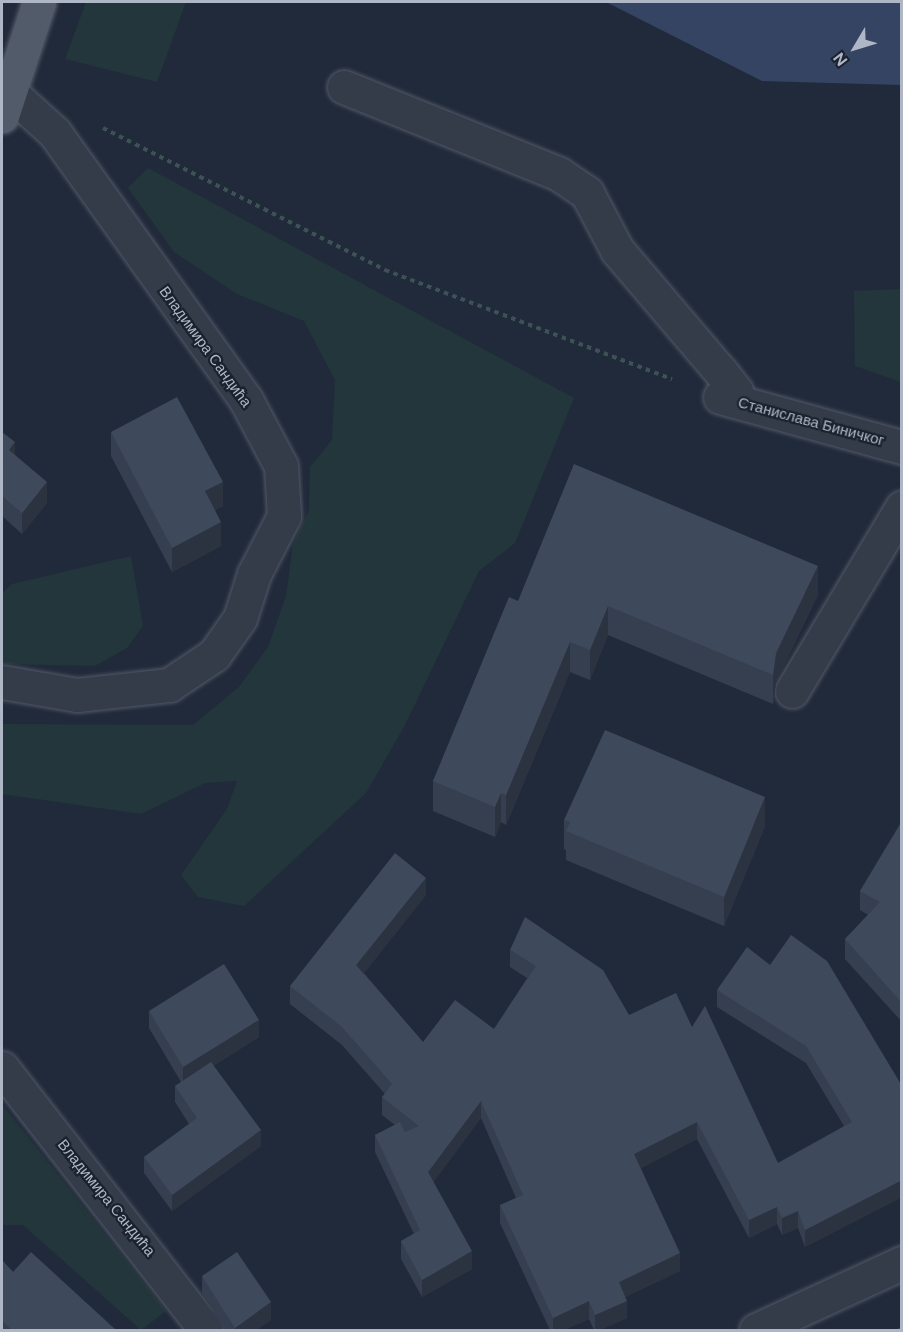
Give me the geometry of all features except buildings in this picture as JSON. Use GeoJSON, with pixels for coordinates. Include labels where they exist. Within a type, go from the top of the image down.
{"type":"FeatureCollection","features":[{"type":"Feature","properties":{"kind":"main road"},"geometry":{"type":"LineString","coordinates":[[6,93],[39,2]]}},
{"type":"Feature","properties":{"kind":"street"},"geometry":{"type":"LineString","coordinates":[[344,87],[559,174],[587,193],[617,250],[736,391],[727,399]]}},
{"type":"Feature","properties":{"kind":"street","name":"Владимира Сандића"},"geometry":{"type":"LineString","coordinates":[[2,682],[76,695],[169,685],[214,655],[240,618],[254,574],[284,516],[281,466],[246,400],[55,133],[6,93]]}},
{"type":"Feature","properties":{"kind":"street","name":"Станислава Биничког"},"geometry":{"type":"LineString","coordinates":[[727,399],[902,447]]}},
{"type":"Feature","properties":{"kind":"street"},"geometry":{"type":"LineString","coordinates":[[792,691],[902,507]]}},
{"type":"Feature","properties":{"kind":"street","name":"Владимира Сандића"},"geometry":{"type":"LineString","coordinates":[[2,1068],[206,1330]]}},
{"type":"Feature","properties":{"kind":"street"},"geometry":{"type":"LineString","coordinates":[[756,1330],[902,1263]]}},
{"type":"Feature","properties":{"kind":"path"},"geometry":{"type":"LineString","coordinates":[[97,124],[149,153],[385,270],[727,399]]}},
{"type":"Feature","properties":{"kind":"green space"},"geometry":{"type":"Polygon","coordinates":[[[86,2],[186,2],[157,82],[65,59],[86,2]]]}},
{"type":"Feature","properties":{"kind":"green space"},"geometry":{"type":"Polygon","coordinates":[[[148,168],[574,398],[515,543],[479,571],[405,725],[366,793],[244,906],[198,897],[181,875],[227,809],[237,781],[205,783],[141,814],[2,794],[2,724],[193,725],[239,687],[268,647],[286,596],[293,544],[309,510],[310,467],[332,440],[335,380],[304,321],[237,294],[174,252],[128,188],[148,168]]]}},
{"type":"Feature","properties":{"kind":"green space"},"geometry":{"type":"Polygon","coordinates":[[[902,289],[901,382],[855,366],[854,291],[902,289]]]}},
{"type":"Feature","properties":{"kind":"green space"},"geometry":{"type":"Polygon","coordinates":[[[131,556],[143,626],[127,648],[95,666],[2,664],[2,593],[12,584],[131,556]]]}},
{"type":"Feature","properties":{"kind":"green space"},"geometry":{"type":"Polygon","coordinates":[[[2,1104],[166,1311],[141,1330],[23,1225],[2,1225],[2,1104]]]}},
{"type":"Feature","properties":{"kind":"water"},"geometry":{"type":"Polygon","coordinates":[[[606,2],[901,2],[901,85],[762,81],[606,2]]]}}]}
